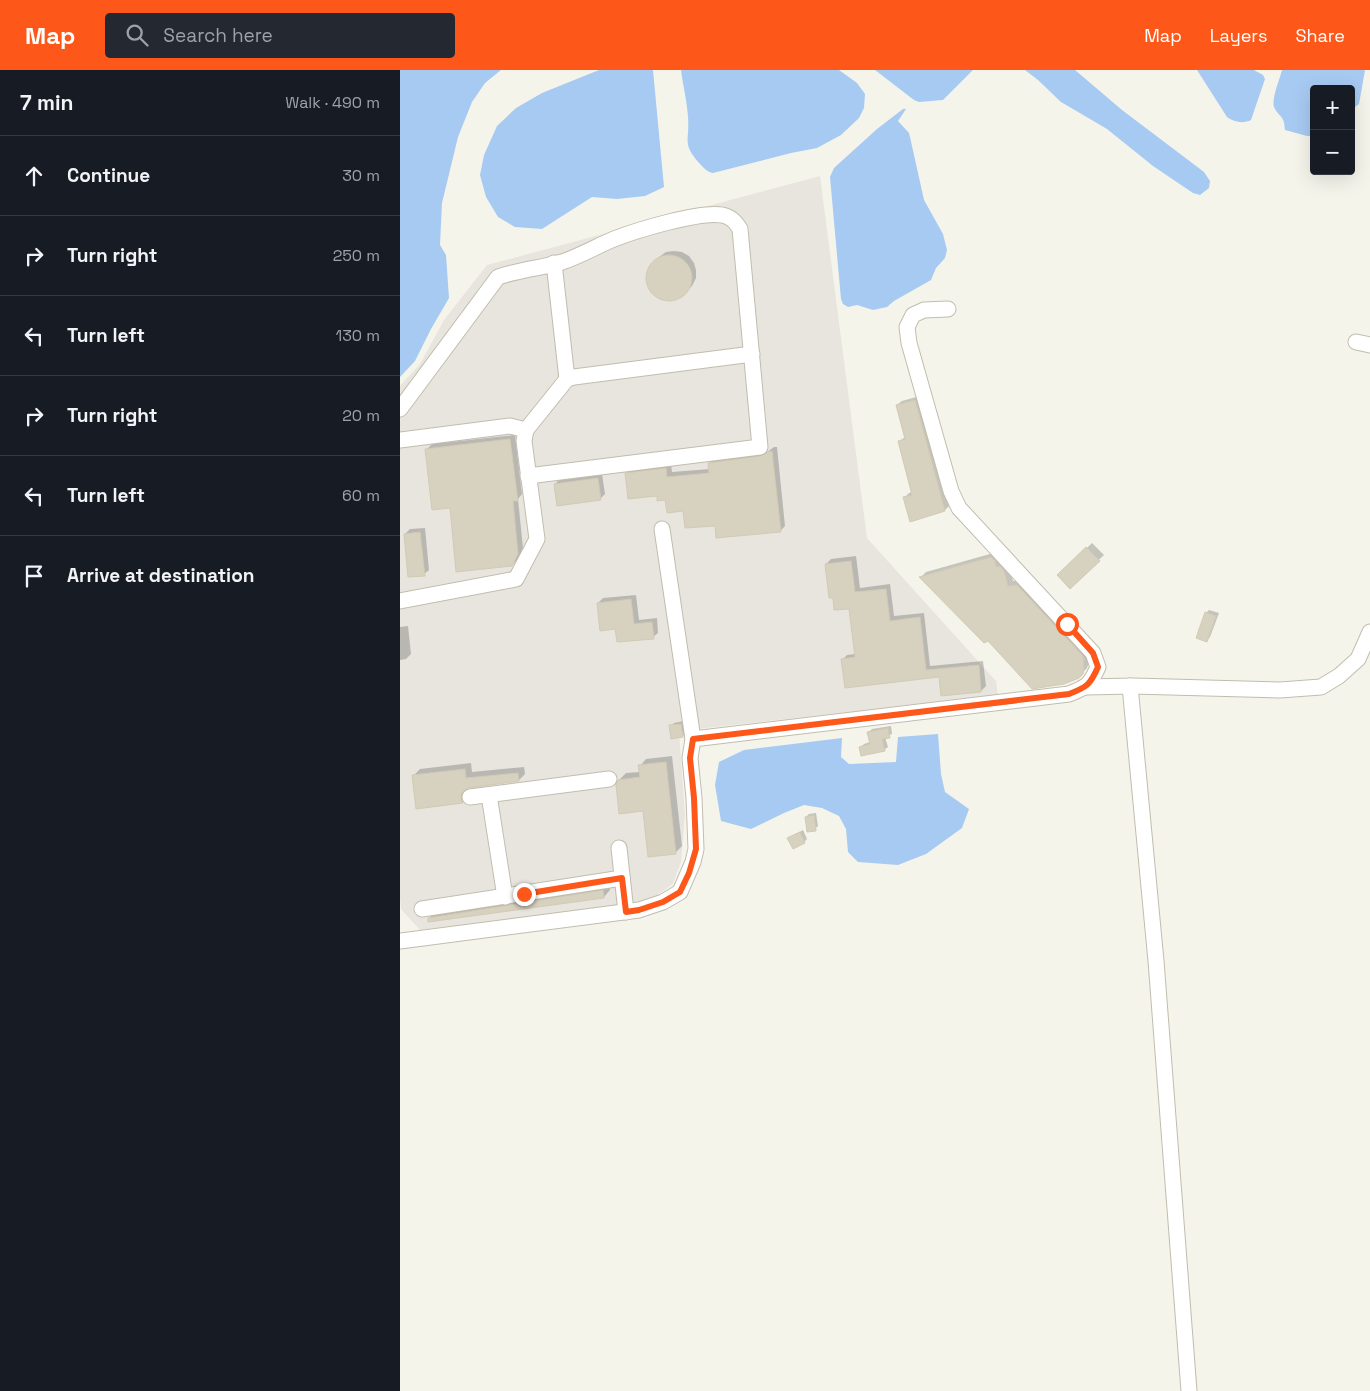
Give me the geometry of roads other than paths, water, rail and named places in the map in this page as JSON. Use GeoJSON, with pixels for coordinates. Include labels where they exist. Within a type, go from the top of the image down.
{"type":"FeatureCollection","features":[{"type":"Feature","properties":{"kind":"street"},"geometry":{"type":"LineString","coordinates":[[400,409],[498,278],[512,272],[562,262],[643,228],[700,216],[721,215],[731,218],[740,229],[760,447],[528,476]]}},
{"type":"Feature","properties":{"kind":"street"},"geometry":{"type":"LineString","coordinates":[[554,263],[564,365],[568,379]]}},
{"type":"Feature","properties":{"kind":"street"},"geometry":{"type":"LineString","coordinates":[[948,309],[924,310],[913,315],[907,327],[909,343],[951,491],[959,508],[1093,653],[1098,667],[1086,688]]}},
{"type":"Feature","properties":{"kind":"street"},"geometry":{"type":"LineString","coordinates":[[400,601],[516,579],[537,539],[524,441],[526,430],[568,379],[752,354]]}},
{"type":"Feature","properties":{"kind":"street"},"geometry":{"type":"LineString","coordinates":[[400,440],[510,426],[526,430]]}},
{"type":"Feature","properties":{"kind":"street"},"geometry":{"type":"LineString","coordinates":[[400,941],[639,910],[663,902],[680,892],[689,873],[696,849],[690,758],[693,739],[662,529]]}},
{"type":"Feature","properties":{"kind":"street"},"geometry":{"type":"LineString","coordinates":[[693,739],[1069,694],[1086,688],[1130,686],[1280,690],[1321,687],[1339,676],[1358,659],[1370,632]]}},
{"type":"Feature","properties":{"kind":"street"},"geometry":{"type":"LineString","coordinates":[[1130,686],[1156,961],[1189,1391]]}},
{"type":"Feature","properties":{"kind":"street"},"geometry":{"type":"LineString","coordinates":[[470,797],[609,779]]}},
{"type":"Feature","properties":{"kind":"street"},"geometry":{"type":"LineString","coordinates":[[489,795],[505,897]]}},
{"type":"Feature","properties":{"kind":"street"},"geometry":{"type":"LineString","coordinates":[[619,848],[626,912]]}},
{"type":"Feature","properties":{"kind":"street"},"geometry":{"type":"LineString","coordinates":[[422,910],[622,878]]}},
{"type":"Feature","properties":{"kind":"water"},"geometry":{"type":"Polygon","coordinates":[[[400,70],[501,70],[485,83],[472,102],[458,137],[442,203],[440,245],[446,255],[449,298],[415,361],[400,377],[400,70]]]}},
{"type":"Feature","properties":{"kind":"water"},"geometry":{"type":"Polygon","coordinates":[[[599,70],[653,70],[664,187],[645,196],[617,199],[592,197],[542,229],[515,227],[498,217],[486,197],[480,175],[484,155],[497,126],[516,108],[542,93],[599,70]]]}},
{"type":"Feature","properties":{"kind":"water"},"geometry":{"type":"Polygon","coordinates":[[[681,70],[839,70],[857,83],[865,94],[864,108],[859,118],[841,135],[817,148],[713,173],[707,171],[700,164],[688,146],[687,111],[681,70]]]}},
{"type":"Feature","properties":{"kind":"water"},"geometry":{"type":"Polygon","coordinates":[[[875,70],[973,70],[943,100],[919,102],[875,70]]]}},
{"type":"Feature","properties":{"kind":"water"},"geometry":{"type":"Polygon","coordinates":[[[1025,70],[1075,70],[1122,110],[1204,172],[1210,181],[1209,188],[1200,195],[1193,193],[1153,166],[1107,129],[1061,102],[1025,70]]]}},
{"type":"Feature","properties":{"kind":"water"},"geometry":{"type":"Polygon","coordinates":[[[1197,70],[1254,70],[1263,75],[1265,79],[1251,120],[1239,122],[1227,117],[1197,70]]]}},
{"type":"Feature","properties":{"kind":"water"},"geometry":{"type":"Polygon","coordinates":[[[1282,70],[1365,70],[1359,104],[1355,107],[1355,85],[1310,85],[1310,136],[1285,130],[1283,119],[1275,109],[1274,96],[1282,70]]]}},
{"type":"Feature","properties":{"kind":"water"},"geometry":{"type":"Polygon","coordinates":[[[903,109],[906,109],[898,121],[909,133],[924,200],[943,234],[947,250],[945,258],[936,268],[931,280],[887,307],[873,310],[857,305],[848,307],[843,304],[841,299],[830,177],[834,168],[877,129],[903,109]]]}},
{"type":"Feature","properties":{"kind":"water"},"geometry":{"type":"Polygon","coordinates":[[[938,734],[941,774],[945,792],[969,809],[962,828],[926,854],[898,865],[858,862],[848,852],[846,829],[839,816],[822,808],[804,805],[751,829],[721,821],[715,785],[719,762],[744,750],[842,738],[841,757],[849,764],[896,762],[898,737],[938,734]]]}}]}
